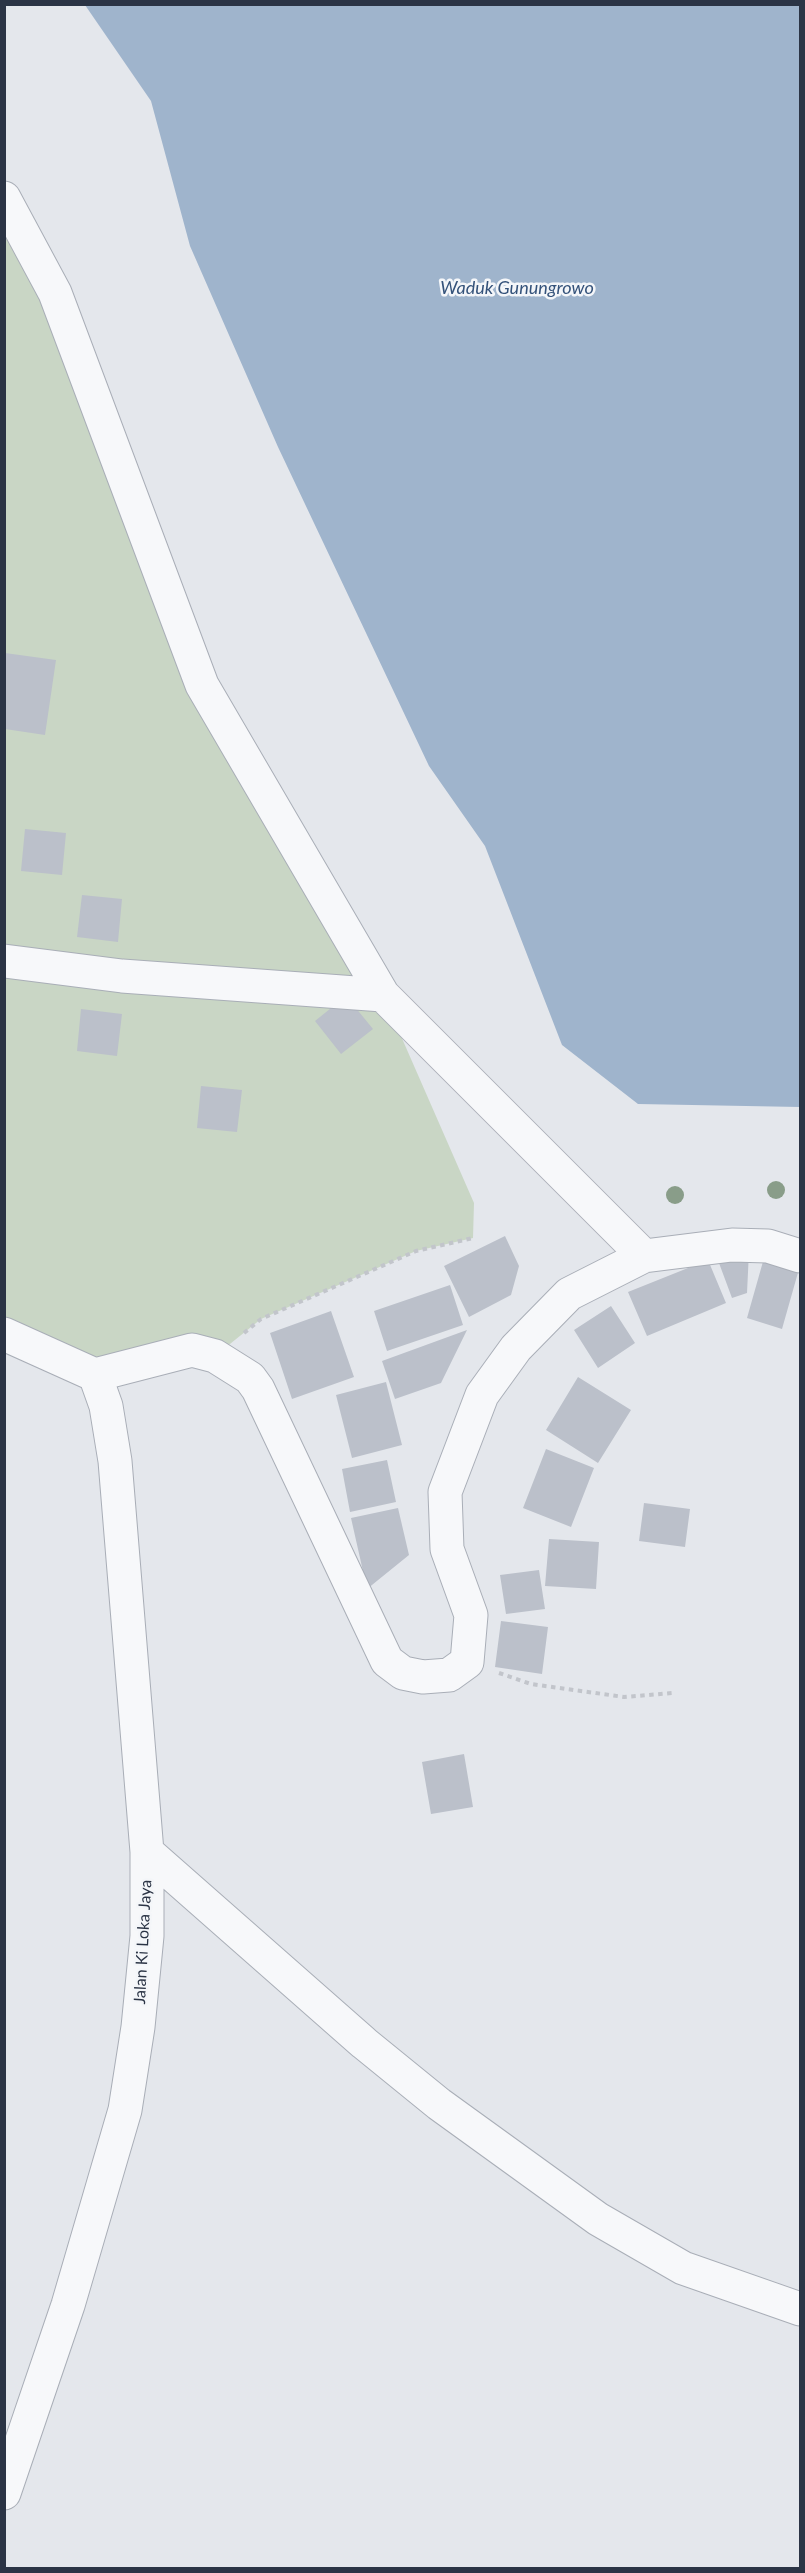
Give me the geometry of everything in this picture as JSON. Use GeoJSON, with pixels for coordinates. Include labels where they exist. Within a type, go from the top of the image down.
{"type":"FeatureCollection","features":[{"type":"Feature","properties":{"kind":"street"},"geometry":{"type":"LineString","coordinates":[[4,198],[55,292],[202,685],[383,995],[644,1256]]}},
{"type":"Feature","properties":{"kind":"street"},"geometry":{"type":"LineString","coordinates":[[4,961],[122,976],[383,995]]}},
{"type":"Feature","properties":{"kind":"street"},"geometry":{"type":"LineString","coordinates":[[4,1334],[95,1375],[192,1350],[215,1356],[239,1369],[258,1389],[387,1661],[403,1672],[423,1677],[448,1676],[467,1662],[471,1615],[447,1549],[445,1492],[482,1395],[516,1348],[569,1294],[644,1256],[732,1245],[768,1246],[801,1256]]}},
{"type":"Feature","properties":{"kind":"street","name":"Jalan Ki Loka Jaya"},"geometry":{"type":"LineString","coordinates":[[4,2493],[68,2305],[125,2110],[138,2027],[147,1936],[147,1852],[115,1461],[106,1406],[95,1375]]}},
{"type":"Feature","properties":{"kind":"street"},"geometry":{"type":"LineString","coordinates":[[147,1852],[356,2035],[439,2104],[598,2219],[683,2268],[801,2309]]}},
{"type":"Feature","properties":{"kind":"path"},"geometry":{"type":"LineString","coordinates":[[215,1356],[261,1319],[416,1251],[473,1238]]}},
{"type":"Feature","properties":{"kind":"path"},"geometry":{"type":"LineString","coordinates":[[467,1662],[531,1684],[624,1697],[672,1693]]}},
{"type":"Feature","properties":{"kind":"green space"},"geometry":{"type":"Polygon","coordinates":[[[4,198],[202,685],[383,995],[474,1203],[473,1238],[416,1251],[261,1319],[215,1356],[95,1375],[5,1334],[4,198]]]}},
{"type":"Feature","properties":{"kind":"water","name":"Waduk Gunungrowo"},"geometry":{"type":"Polygon","coordinates":[[[85,5],[800,5],[800,1107],[638,1104],[562,1045],[485,846],[429,766],[278,447],[190,246],[151,101],[85,5]]]}},
{"type":"Feature","properties":{"kind":"building"},"geometry":{"type":"Polygon","coordinates":[[[5,653],[56,660],[45,735],[5,729],[5,653]]]}},
{"type":"Feature","properties":{"kind":"building"},"geometry":{"type":"Polygon","coordinates":[[[25,829],[66,833],[62,875],[21,871],[25,829]]]}},
{"type":"Feature","properties":{"kind":"building"},"geometry":{"type":"Polygon","coordinates":[[[82,895],[122,899],[118,942],[77,937],[82,895]]]}},
{"type":"Feature","properties":{"kind":"building"},"geometry":{"type":"Polygon","coordinates":[[[346,996],[373,1029],[341,1054],[315,1021],[346,996]]]}},
{"type":"Feature","properties":{"kind":"building"},"geometry":{"type":"Polygon","coordinates":[[[81,1009],[122,1014],[117,1056],[77,1051],[81,1009]]]}},
{"type":"Feature","properties":{"kind":"building"},"geometry":{"type":"Polygon","coordinates":[[[201,1086],[242,1090],[237,1132],[197,1128],[201,1086]]]}},
{"type":"Feature","properties":{"kind":"building"},"geometry":{"type":"Polygon","coordinates":[[[505,1236],[519,1266],[511,1295],[469,1317],[444,1266],[505,1236]]]}},
{"type":"Feature","properties":{"kind":"building"},"geometry":{"type":"Polygon","coordinates":[[[749,1251],[747,1293],[732,1298],[716,1255],[749,1251]]]}},
{"type":"Feature","properties":{"kind":"building"},"geometry":{"type":"Polygon","coordinates":[[[764,1258],[799,1269],[782,1329],[747,1318],[764,1258]]]}},
{"type":"Feature","properties":{"kind":"building"},"geometry":{"type":"Polygon","coordinates":[[[708,1260],[726,1303],[647,1336],[628,1292],[708,1260]]]}},
{"type":"Feature","properties":{"kind":"building"},"geometry":{"type":"Polygon","coordinates":[[[450,1285],[463,1325],[387,1351],[374,1311],[450,1285]]]}},
{"type":"Feature","properties":{"kind":"building"},"geometry":{"type":"Polygon","coordinates":[[[611,1306],[635,1343],[598,1368],[574,1330],[611,1306]]]}},
{"type":"Feature","properties":{"kind":"building"},"geometry":{"type":"Polygon","coordinates":[[[331,1311],[354,1377],[292,1399],[270,1333],[331,1311]]]}},
{"type":"Feature","properties":{"kind":"building"},"geometry":{"type":"Polygon","coordinates":[[[467,1330],[441,1383],[395,1399],[382,1361],[467,1330]]]}},
{"type":"Feature","properties":{"kind":"building"},"geometry":{"type":"Polygon","coordinates":[[[578,1377],[631,1410],[598,1463],[546,1430],[578,1377]]]}},
{"type":"Feature","properties":{"kind":"building"},"geometry":{"type":"Polygon","coordinates":[[[386,1382],[402,1445],[352,1458],[336,1395],[386,1382]]]}},
{"type":"Feature","properties":{"kind":"building"},"geometry":{"type":"Polygon","coordinates":[[[546,1449],[594,1468],[571,1527],[523,1508],[546,1449]]]}},
{"type":"Feature","properties":{"kind":"building"},"geometry":{"type":"Polygon","coordinates":[[[387,1460],[396,1502],[350,1512],[342,1469],[387,1460]]]}},
{"type":"Feature","properties":{"kind":"building"},"geometry":{"type":"Polygon","coordinates":[[[644,1503],[690,1509],[685,1547],[639,1541],[644,1503]]]}},
{"type":"Feature","properties":{"kind":"building"},"geometry":{"type":"Polygon","coordinates":[[[398,1508],[409,1555],[367,1589],[351,1518],[398,1508]]]}},
{"type":"Feature","properties":{"kind":"building"},"geometry":{"type":"Polygon","coordinates":[[[549,1539],[599,1542],[596,1589],[545,1586],[549,1539]]]}},
{"type":"Feature","properties":{"kind":"building"},"geometry":{"type":"Polygon","coordinates":[[[539,1570],[545,1609],[506,1614],[500,1575],[539,1570]]]}},
{"type":"Feature","properties":{"kind":"building"},"geometry":{"type":"Polygon","coordinates":[[[501,1621],[548,1627],[542,1674],[495,1667],[501,1621]]]}},
{"type":"Feature","properties":{"kind":"building"},"geometry":{"type":"Polygon","coordinates":[[[464,1754],[473,1807],[431,1814],[422,1762],[464,1754]]]}}]}
